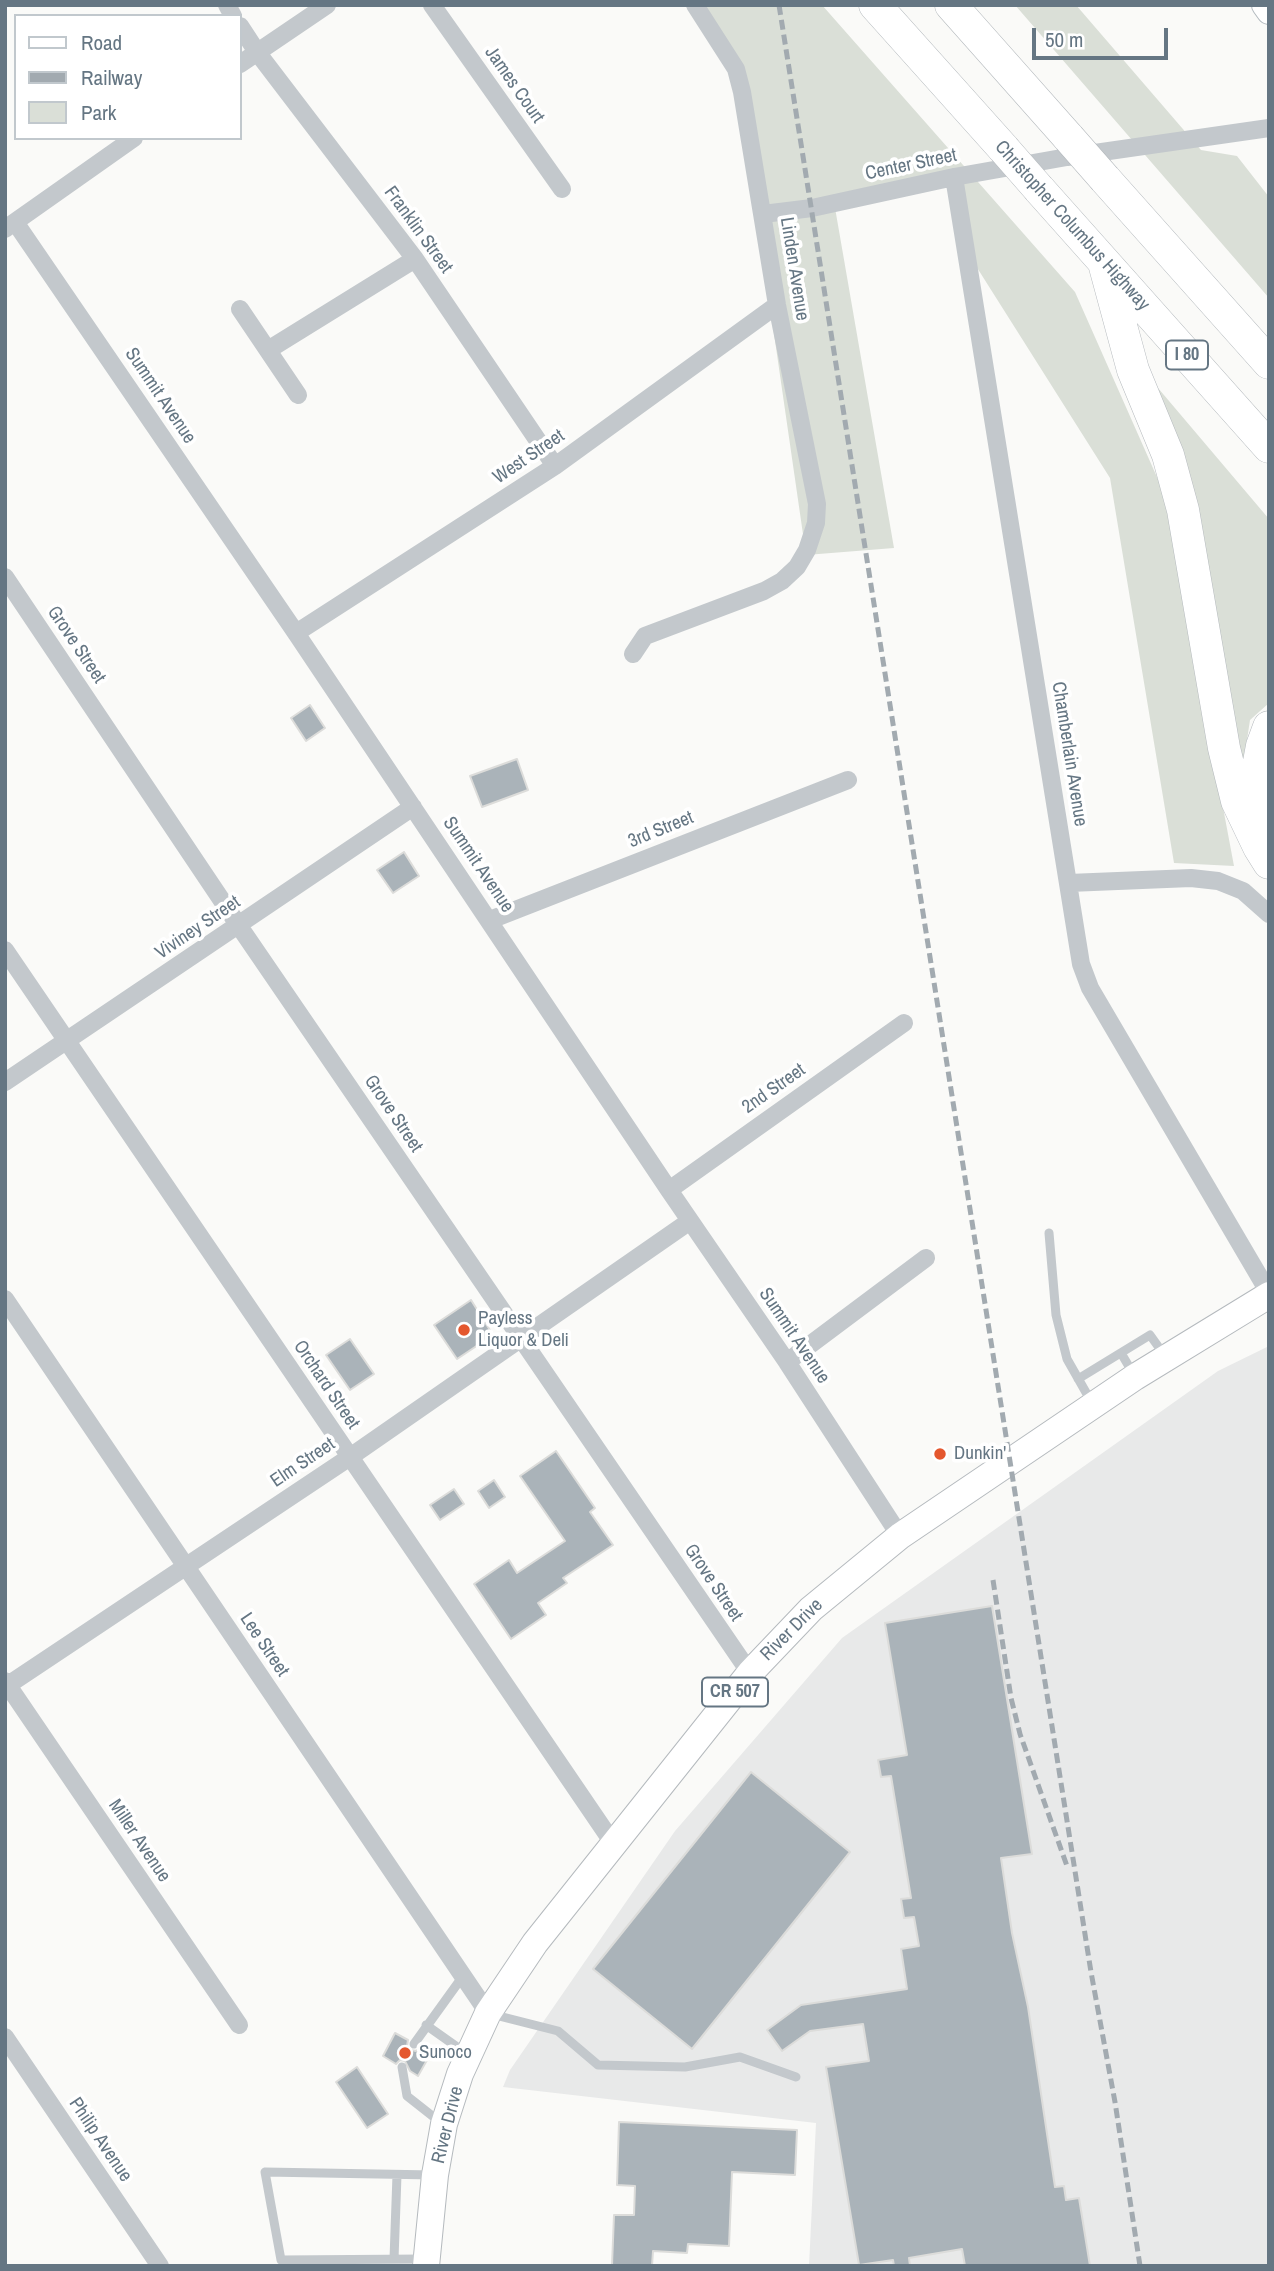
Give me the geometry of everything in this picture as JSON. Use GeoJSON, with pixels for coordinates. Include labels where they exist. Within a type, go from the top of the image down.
{"type":"FeatureCollection","features":[{"type":"Feature","properties":{"kind":"highway","name":"Christopher Columbus Highway"},"geometry":{"type":"LineString","coordinates":[[875,5],[1269,447]]}},
{"type":"Feature","properties":{"kind":"highway"},"geometry":{"type":"LineString","coordinates":[[951,5],[1068,147],[1105,179],[1268,362]]}},
{"type":"Feature","properties":{"kind":"highway"},"geometry":{"type":"LineString","coordinates":[[1104,262],[1133,370],[1168,455],[1183,510],[1224,748],[1237,801],[1269,863]]}},
{"type":"Feature","properties":{"kind":"highway"},"geometry":{"type":"LineString","coordinates":[[1269,727],[1262,746],[1259,771],[1262,795],[1269,814]]}},
{"type":"Feature","properties":{"kind":"main road","name":"River Drive"},"geometry":{"type":"LineString","coordinates":[[427,2262],[435,2175],[444,2124],[469,2055],[488,2013],[518,1966],[612,1843],[750,1673],[811,1609],[900,1536],[1135,1377],[1269,1294]]}},
{"type":"Feature","properties":{"kind":"street"},"geometry":{"type":"LineString","coordinates":[[242,63],[327,5]]}},
{"type":"Feature","properties":{"kind":"street","name":"James Court"},"geometry":{"type":"LineString","coordinates":[[432,5],[562,190]]}},
{"type":"Feature","properties":{"kind":"street","name":"Linden Avenue"},"geometry":{"type":"LineString","coordinates":[[633,654],[645,636],[773,586],[797,567],[807,550],[816,523],[817,504],[777,305],[743,92],[736,69],[695,5]]}},
{"type":"Feature","properties":{"kind":"street"},"geometry":{"type":"LineString","coordinates":[[1264,5],[1269,12]]}},
{"type":"Feature","properties":{"kind":"street","name":"Franklin Street"},"geometry":{"type":"LineString","coordinates":[[242,29],[415,259],[555,466]]}},
{"type":"Feature","properties":{"kind":"street","name":"Center Street"},"geometry":{"type":"LineString","coordinates":[[763,214],[812,208],[954,177],[1068,147],[1269,128]]}},
{"type":"Feature","properties":{"kind":"street"},"geometry":{"type":"LineString","coordinates":[[10,226],[131,140]]}},
{"type":"Feature","properties":{"kind":"street","name":"Chamberlain Avenue"},"geometry":{"type":"LineString","coordinates":[[954,177],[1081,964],[1090,988],[1269,1294]]}},
{"type":"Feature","properties":{"kind":"street","name":"Summit Avenue"},"geometry":{"type":"LineString","coordinates":[[10,226],[296,633],[669,1190],[788,1362],[900,1536]]}},
{"type":"Feature","properties":{"kind":"street"},"geometry":{"type":"LineString","coordinates":[[268,350],[415,259]]}},
{"type":"Feature","properties":{"kind":"street","name":"West Street"},"geometry":{"type":"LineString","coordinates":[[296,633],[555,466],[777,305]]}},
{"type":"Feature","properties":{"kind":"street"},"geometry":{"type":"LineString","coordinates":[[240,309],[298,395]]}},
{"type":"Feature","properties":{"kind":"street","name":"Grove Street"},"geometry":{"type":"LineString","coordinates":[[5,578],[239,926],[750,1673]]}},
{"type":"Feature","properties":{"kind":"street","name":"3rd Street"},"geometry":{"type":"LineString","coordinates":[[490,920],[848,780]]}},
{"type":"Feature","properties":{"kind":"street","name":"Viviney Street"},"geometry":{"type":"LineString","coordinates":[[5,1082],[413,807]]}},
{"type":"Feature","properties":{"kind":"street"},"geometry":{"type":"LineString","coordinates":[[1069,883],[1191,878],[1218,881],[1243,891],[1269,914]]}},
{"type":"Feature","properties":{"kind":"street","name":"Orchard Street"},"geometry":{"type":"LineString","coordinates":[[5,950],[612,1843]]}},
{"type":"Feature","properties":{"kind":"street","name":"2nd Street"},"geometry":{"type":"LineString","coordinates":[[669,1190],[904,1023]]}},
{"type":"Feature","properties":{"kind":"street","name":"Elm Street"},"geometry":{"type":"LineString","coordinates":[[6,1684],[350,1457],[690,1221]]}},
{"type":"Feature","properties":{"kind":"street"},"geometry":{"type":"LineString","coordinates":[[788,1362],[926,1258]]}},
{"type":"Feature","properties":{"kind":"street","name":"Lee Street"},"geometry":{"type":"LineString","coordinates":[[5,1299],[488,2013]]}},
{"type":"Feature","properties":{"kind":"street","name":"Miller Avenue"},"geometry":{"type":"LineString","coordinates":[[6,1684],[239,2025]]}},
{"type":"Feature","properties":{"kind":"street","name":"Philip Avenue"},"geometry":{"type":"LineString","coordinates":[[5,2037],[160,2266]]}},
{"type":"Feature","properties":{"kind":"lane"},"geometry":{"type":"LineString","coordinates":[[1049,1233],[1056,1315],[1067,1359],[1093,1405]]}},
{"type":"Feature","properties":{"kind":"lane"},"geometry":{"type":"LineString","coordinates":[[1078,1379],[1150,1335],[1166,1357]]}},
{"type":"Feature","properties":{"kind":"lane"},"geometry":{"type":"LineString","coordinates":[[1121,1353],[1135,1377]]}},
{"type":"Feature","properties":{"kind":"lane"},"geometry":{"type":"LineString","coordinates":[[414,2044],[463,1976]]}},
{"type":"Feature","properties":{"kind":"lane"},"geometry":{"type":"LineString","coordinates":[[488,2013],[558,2031],[598,2065],[685,2067],[740,2057],[796,2077]]}},
{"type":"Feature","properties":{"kind":"lane"},"geometry":{"type":"LineString","coordinates":[[426,2025],[469,2055]]}},
{"type":"Feature","properties":{"kind":"lane"},"geometry":{"type":"LineString","coordinates":[[402,2067],[407,2096],[444,2124]]}},
{"type":"Feature","properties":{"kind":"lane"},"geometry":{"type":"LineString","coordinates":[[427,2262],[394,2259],[281,2260],[265,2172],[435,2175]]}},
{"type":"Feature","properties":{"kind":"lane"},"geometry":{"type":"LineString","coordinates":[[394,2259],[397,2175]]}},
{"type":"Feature","properties":{"kind":"shaded area"},"geometry":{"type":"Polygon","coordinates":[[[1269,1346],[1269,2266],[809,2266],[816,2123],[503,2087],[510,2070],[675,1831],[842,1638],[1218,1371],[1269,1346]]]}},
{"type":"Feature","properties":{"kind":"green space"},"geometry":{"type":"Polygon","coordinates":[[[694,5],[822,5],[1075,292],[1164,493],[1234,866],[1174,863],[1110,478],[969,255],[952,178],[834,202],[894,548],[806,555],[736,71],[694,5]]]}},
{"type":"Feature","properties":{"kind":"green space"},"geometry":{"type":"Polygon","coordinates":[[[1015,5],[1076,5],[1201,150],[1237,156],[1269,197],[1269,298],[1015,5]]]}},
{"type":"Feature","properties":{"kind":"green space"},"geometry":{"type":"Polygon","coordinates":[[[1158,388],[1269,519],[1269,703],[1250,720],[1240,786],[1189,497],[1158,388]]]}},
{"type":"Feature","properties":{"kind":"building"},"geometry":{"type":"Polygon","coordinates":[[[310,705],[325,728],[306,741],[291,718],[310,705]]]}},
{"type":"Feature","properties":{"kind":"building"},"geometry":{"type":"Polygon","coordinates":[[[517,759],[528,790],[482,807],[470,776],[517,759]]]}},
{"type":"Feature","properties":{"kind":"building"},"geometry":{"type":"Polygon","coordinates":[[[404,852],[419,876],[393,893],[377,870],[404,852]]]}},
{"type":"Feature","properties":{"kind":"building","name":"Payless Liquor & Deli"},"geometry":{"type":"Polygon","coordinates":[[[471,1300],[493,1335],[457,1359],[434,1325],[471,1300]]]}},
{"type":"Feature","properties":{"kind":"building"},"geometry":{"type":"Polygon","coordinates":[[[350,1339],[374,1374],[350,1390],[326,1355],[350,1339]]]}},
{"type":"Feature","properties":{"kind":"building"},"geometry":{"type":"Polygon","coordinates":[[[556,1451],[595,1508],[590,1512],[613,1545],[563,1578],[567,1583],[538,1603],[546,1615],[511,1639],[474,1584],[509,1560],[517,1573],[565,1541],[520,1476],[556,1451]]]}},
{"type":"Feature","properties":{"kind":"building"},"geometry":{"type":"Polygon","coordinates":[[[494,1480],[505,1497],[489,1508],[478,1491],[494,1480]]]}},
{"type":"Feature","properties":{"kind":"building"},"geometry":{"type":"Polygon","coordinates":[[[454,1489],[464,1504],[440,1520],[430,1505],[454,1489]]]}},
{"type":"Feature","properties":{"kind":"building"},"geometry":{"type":"Polygon","coordinates":[[[992,1606],[1032,1854],[1001,1858],[1012,1933],[1028,2007],[1055,2187],[1064,2186],[1066,2200],[1079,2198],[1090,2266],[965,2266],[962,2249],[909,2258],[910,2266],[894,2266],[893,2260],[859,2265],[826,2067],[869,2061],[863,2024],[810,2031],[782,2051],[767,2030],[801,2005],[907,1989],[901,1949],[919,1946],[914,1917],[904,1918],[901,1899],[911,1898],[891,1776],[881,1777],[878,1760],[907,1755],[885,1623],[992,1606]]]}},
{"type":"Feature","properties":{"kind":"building"},"geometry":{"type":"Polygon","coordinates":[[[751,1772],[850,1852],[692,2049],[593,1969],[751,1772]]]}},
{"type":"Feature","properties":{"kind":"building"},"geometry":{"type":"Polygon","coordinates":[[[395,2033],[408,2040],[407,2046],[411,2050],[416,2051],[420,2047],[431,2053],[418,2076],[410,2071],[405,2061],[400,2060],[396,2064],[383,2056],[395,2033]]]}},
{"type":"Feature","properties":{"kind":"building"},"geometry":{"type":"Polygon","coordinates":[[[357,2067],[388,2114],[367,2128],[336,2082],[357,2067]]]}},
{"type":"Feature","properties":{"kind":"building"},"geometry":{"type":"Polygon","coordinates":[[[619,2122],[797,2130],[795,2175],[732,2172],[729,2246],[688,2244],[687,2253],[653,2251],[652,2266],[612,2265],[614,2215],[634,2215],[635,2186],[617,2185],[619,2122]]]}},
{"type":"Feature","properties":{"kind":"railway"},"geometry":{"type":"LineString","coordinates":[[779,5],[1140,2266]]}},
{"type":"Feature","properties":{"kind":"railway"},"geometry":{"type":"LineString","coordinates":[[993,1580],[1011,1698],[1020,1734],[1067,1866]]}},
{"type":"Feature","properties":{"kind":"place","name":"Payless Liquor & Deli"},"geometry":{"type":"Point","coordinates":[464,1330]}},
{"type":"Feature","properties":{"kind":"place","name":"Dunkin'"},"geometry":{"type":"Point","coordinates":[940,1454]}},
{"type":"Feature","properties":{"kind":"place","name":"Sunoco"},"geometry":{"type":"Point","coordinates":[405,2053]}}]}
